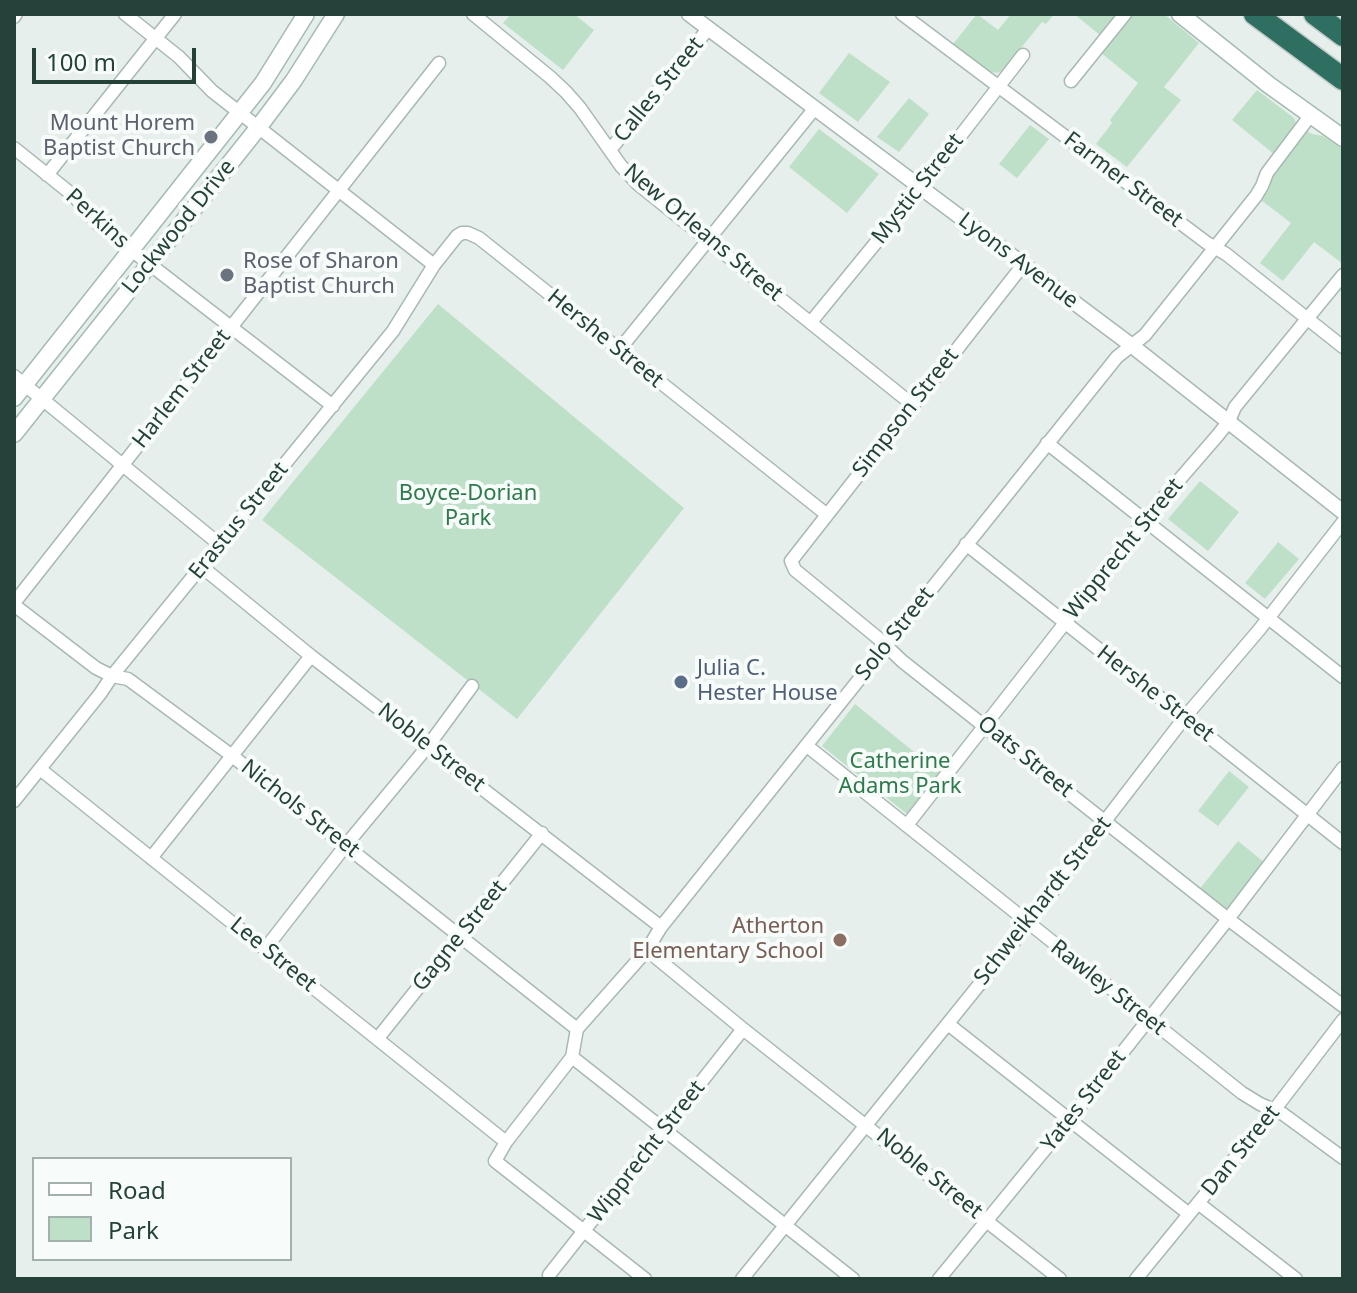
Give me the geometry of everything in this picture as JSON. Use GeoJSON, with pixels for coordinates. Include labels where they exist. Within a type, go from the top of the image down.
{"type":"FeatureCollection","features":[{"type":"Feature","properties":{"kind":"highway"},"geometry":{"type":"LineString","coordinates":[[1255,14],[1343,79]]}},
{"type":"Feature","properties":{"kind":"highway"},"geometry":{"type":"LineString","coordinates":[[1315,14],[1343,35]]}},
{"type":"Feature","properties":{"kind":"main road","name":"Lockwood Drive"},"geometry":{"type":"LineString","coordinates":[[14,398],[20,380],[132,250],[263,83],[306,14]]}},
{"type":"Feature","properties":{"kind":"main road","name":"Lockwood Drive"},"geometry":{"type":"LineString","coordinates":[[14,434],[258,128],[294,80],[336,14]]}},
{"type":"Feature","properties":{"kind":"main road"},"geometry":{"type":"LineString","coordinates":[[1180,14],[1269,85],[1343,138]]}},
{"type":"Feature","properties":{"kind":"street"},"geometry":{"type":"LineString","coordinates":[[125,14],[179,57],[212,91],[434,265]]}},
{"type":"Feature","properties":{"kind":"street"},"geometry":{"type":"LineString","coordinates":[[47,175],[175,14]]}},
{"type":"Feature","properties":{"kind":"street","name":"New Orleans Street"},"geometry":{"type":"LineString","coordinates":[[473,14],[566,92],[621,166],[639,185],[913,405]]}},
{"type":"Feature","properties":{"kind":"street","name":"Lyons Avenue"},"geometry":{"type":"LineString","coordinates":[[689,14],[1131,345],[1343,512]]}},
{"type":"Feature","properties":{"kind":"street","name":"Farmer Street"},"geometry":{"type":"LineString","coordinates":[[902,14],[1226,254],[1343,347]]}},
{"type":"Feature","properties":{"kind":"street"},"geometry":{"type":"LineString","coordinates":[[1071,81],[1125,14]]}},
{"type":"Feature","properties":{"kind":"street","name":"Calles Street"},"geometry":{"type":"LineString","coordinates":[[610,150],[708,29]]}},
{"type":"Feature","properties":{"kind":"street","name":"Mystic Street"},"geometry":{"type":"LineString","coordinates":[[811,322],[1023,55]]}},
{"type":"Feature","properties":{"kind":"street","name":"Harlem Street"},"geometry":{"type":"LineString","coordinates":[[14,604],[439,63]]}},
{"type":"Feature","properties":{"kind":"street"},"geometry":{"type":"LineString","coordinates":[[619,350],[815,108]]}},
{"type":"Feature","properties":{"kind":"street","name":"Solo Street"},"geometry":{"type":"LineString","coordinates":[[577,1029],[647,950],[661,927],[1117,357],[1145,335],[1215,248],[1256,196],[1267,173],[1310,116]]}},
{"type":"Feature","properties":{"kind":"street","name":"Perkins"},"geometry":{"type":"LineString","coordinates":[[14,148],[74,196],[99,225],[333,406]]}},
{"type":"Feature","properties":{"kind":"street","name":"Hershe Street"},"geometry":{"type":"LineString","coordinates":[[457,236],[468,233],[479,238],[826,514]]}},
{"type":"Feature","properties":{"kind":"street","name":"Erastus Street"},"geometry":{"type":"LineString","coordinates":[[14,801],[393,331],[434,265],[457,236]]}},
{"type":"Feature","properties":{"kind":"street","name":"Simpson Street"},"geometry":{"type":"LineString","coordinates":[[791,561],[1023,265]]}},
{"type":"Feature","properties":{"kind":"street","name":"Wipprecht Street"},"geometry":{"type":"LineString","coordinates":[[907,825],[1145,521],[1229,421],[1235,407],[1343,275]]}},
{"type":"Feature","properties":{"kind":"street"},"geometry":{"type":"LineString","coordinates":[[20,380],[219,544]]}},
{"type":"Feature","properties":{"kind":"street"},"geometry":{"type":"LineString","coordinates":[[1047,443],[1343,677]]}},
{"type":"Feature","properties":{"kind":"street","name":"Schweikhardt Street"},"geometry":{"type":"LineString","coordinates":[[742,1279],[1028,924],[1185,717],[1343,522]]}},
{"type":"Feature","properties":{"kind":"street","name":"Hershe Street"},"geometry":{"type":"LineString","coordinates":[[966,544],[1343,843]]}},
{"type":"Feature","properties":{"kind":"street","name":"Oats Street"},"geometry":{"type":"LineString","coordinates":[[791,561],[795,570],[886,647],[1228,919],[1343,1006]]}},
{"type":"Feature","properties":{"kind":"street","name":"Noble Street"},"geometry":{"type":"LineString","coordinates":[[202,567],[311,656],[661,927]]}},
{"type":"Feature","properties":{"kind":"street","name":"Nichols Street"},"geometry":{"type":"LineString","coordinates":[[14,604],[96,668],[128,679],[231,755],[577,1029]]}},
{"type":"Feature","properties":{"kind":"street"},"geometry":{"type":"LineString","coordinates":[[151,858],[311,656]]}},
{"type":"Feature","properties":{"kind":"street"},"geometry":{"type":"LineString","coordinates":[[265,949],[428,746],[472,686]]}},
{"type":"Feature","properties":{"kind":"street","name":"Rawley Street"},"geometry":{"type":"LineString","coordinates":[[807,746],[1242,1093],[1275,1109],[1343,1158]]}},
{"type":"Feature","properties":{"kind":"street","name":"Yates Street"},"geometry":{"type":"LineString","coordinates":[[939,1279],[1228,919],[1343,768]]}},
{"type":"Feature","properties":{"kind":"street","name":"Lee Street"},"geometry":{"type":"LineString","coordinates":[[40,769],[506,1142]]}},
{"type":"Feature","properties":{"kind":"street","name":"Gagne Street"},"geometry":{"type":"LineString","coordinates":[[378,1038],[542,833]]}},
{"type":"Feature","properties":{"kind":"street","name":"Noble Street"},"geometry":{"type":"LineString","coordinates":[[647,950],[1060,1279]]}},
{"type":"Feature","properties":{"kind":"street","name":"Dan Street"},"geometry":{"type":"LineString","coordinates":[[1136,1279],[1275,1109],[1343,1020]]}},
{"type":"Feature","properties":{"kind":"street"},"geometry":{"type":"LineString","coordinates":[[948,1024],[1189,1214]]}},
{"type":"Feature","properties":{"kind":"street"},"geometry":{"type":"LineString","coordinates":[[577,1029],[572,1057],[506,1142],[495,1161],[645,1279]]}},
{"type":"Feature","properties":{"kind":"street","name":"Wipprecht Street"},"geometry":{"type":"LineString","coordinates":[[549,1275],[743,1029]]}},
{"type":"Feature","properties":{"kind":"street"},"geometry":{"type":"LineString","coordinates":[[572,1057],[853,1279]]}},
{"type":"Feature","properties":{"kind":"street"},"geometry":{"type":"LineString","coordinates":[[1198,1203],[1296,1279]]}},
{"type":"Feature","properties":{"kind":"green space"},"geometry":{"type":"Polygon","coordinates":[[[511,14],[574,14],[594,30],[563,70],[503,23],[511,14]]]}},
{"type":"Feature","properties":{"kind":"green space"},"geometry":{"type":"Polygon","coordinates":[[[977,14],[998,30],[1011,14],[1054,14],[1046,24],[1042,22],[1002,71],[997,73],[988,71],[953,44],[977,14]]]}},
{"type":"Feature","properties":{"kind":"green space"},"geometry":{"type":"Polygon","coordinates":[[[1074,14],[1116,14],[1100,35],[1074,14]]]}},
{"type":"Feature","properties":{"kind":"green space"},"geometry":{"type":"Polygon","coordinates":[[[1131,14],[1164,14],[1199,43],[1164,87],[1181,100],[1127,167],[1096,144],[1138,83],[1100,52],[1131,14]]]}},
{"type":"Feature","properties":{"kind":"green space"},"geometry":{"type":"Polygon","coordinates":[[[849,53],[890,82],[858,122],[819,93],[849,53]]]}},
{"type":"Feature","properties":{"kind":"green space"},"geometry":{"type":"Polygon","coordinates":[[[1257,90],[1294,118],[1296,123],[1275,155],[1232,120],[1257,90]]]}},
{"type":"Feature","properties":{"kind":"green space"},"geometry":{"type":"Polygon","coordinates":[[[909,98],[929,114],[899,152],[877,137],[909,98]]]}},
{"type":"Feature","properties":{"kind":"green space"},"geometry":{"type":"Polygon","coordinates":[[[1030,125],[1049,139],[1017,178],[999,164],[1030,125]]]}},
{"type":"Feature","properties":{"kind":"green space"},"geometry":{"type":"Polygon","coordinates":[[[819,129],[879,174],[847,213],[789,167],[819,129]]]}},
{"type":"Feature","properties":{"kind":"green space"},"geometry":{"type":"Polygon","coordinates":[[[1307,131],[1323,136],[1343,149],[1343,264],[1314,242],[1283,281],[1260,263],[1291,223],[1261,200],[1269,189],[1273,173],[1307,131]]]}},
{"type":"Feature","properties":{"kind":"green space","name":"Boyce-Dorian Park"},"geometry":{"type":"Polygon","coordinates":[[[438,304],[684,508],[517,719],[262,520],[438,304]]]}},
{"type":"Feature","properties":{"kind":"green space"},"geometry":{"type":"Polygon","coordinates":[[[1200,481],[1239,512],[1208,551],[1168,519],[1200,481]]]}},
{"type":"Feature","properties":{"kind":"green space"},"geometry":{"type":"Polygon","coordinates":[[[1278,542],[1299,559],[1265,599],[1245,583],[1278,542]]]}},
{"type":"Feature","properties":{"kind":"green space","name":"Catherine Adams Park"},"geometry":{"type":"Polygon","coordinates":[[[855,704],[940,773],[907,814],[822,746],[855,704]]]}},
{"type":"Feature","properties":{"kind":"green space"},"geometry":{"type":"Polygon","coordinates":[[[1229,771],[1249,787],[1218,826],[1198,811],[1229,771]]]}},
{"type":"Feature","properties":{"kind":"green space"},"geometry":{"type":"Polygon","coordinates":[[[1238,841],[1265,863],[1226,911],[1198,891],[1238,841]]]}},
{"type":"Feature","properties":{"kind":"place","name":"Mount Horem Baptist Church"},"geometry":{"type":"Point","coordinates":[211,137]}},
{"type":"Feature","properties":{"kind":"place","name":"Rose of Sharon Baptist Church"},"geometry":{"type":"Point","coordinates":[227,275]}},
{"type":"Feature","properties":{"kind":"place","name":"Julia C. Hester House"},"geometry":{"type":"Point","coordinates":[681,682]}},
{"type":"Feature","properties":{"kind":"place","name":"Atherton Elementary School"},"geometry":{"type":"Point","coordinates":[840,940]}}]}
